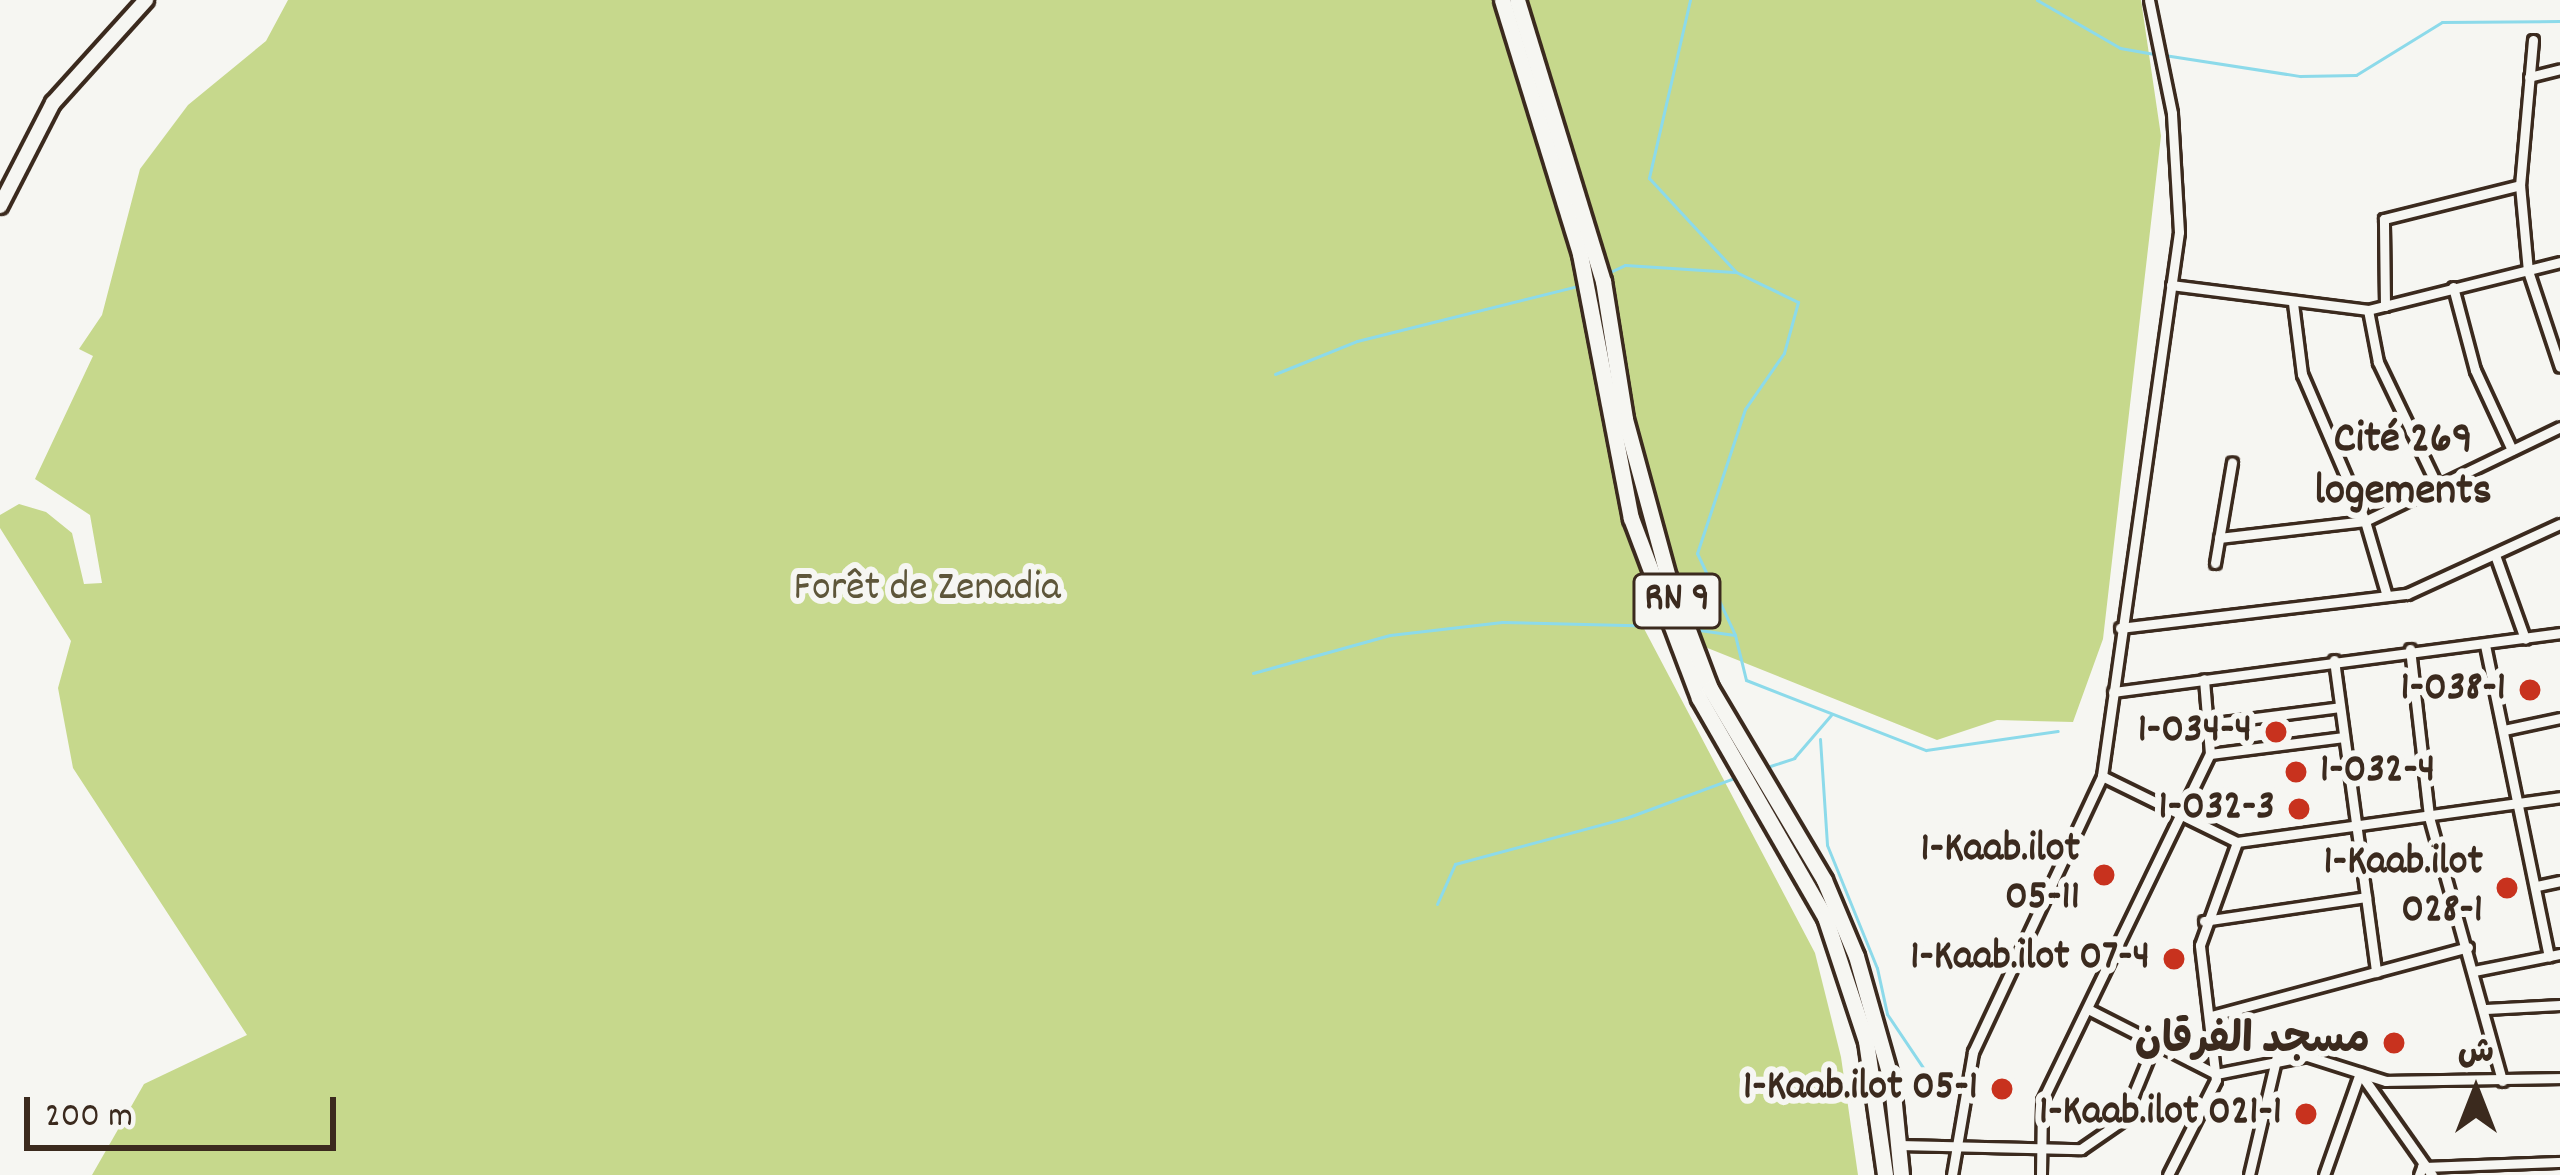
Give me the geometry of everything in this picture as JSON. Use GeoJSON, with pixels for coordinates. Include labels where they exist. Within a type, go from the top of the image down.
{"type":"FeatureCollection","features":[{"type":"Feature","properties":{"kind":"highway","name":"RN 9"},"geometry":{"type":"LineString","coordinates":[[1502,0],[1580,254],[1631,518],[1700,698],[1825,917],[1866,1041],[1885,1175]]}},
{"type":"Feature","properties":{"kind":"highway","name":"RN 9"},"geometry":{"type":"LineString","coordinates":[[1517,0],[1603,281],[1625,419],[1668,577],[1729,726],[1840,914],[1884,1045],[1901,1175]]}},
{"type":"Feature","properties":{"kind":"main road"},"geometry":{"type":"LineString","coordinates":[[0,206],[53,104],[146,0]]}},
{"type":"Feature","properties":{"kind":"street"},"geometry":{"type":"LineString","coordinates":[[1952,1175],[1973,1052],[2102,776],[2179,232],[2172,113],[2149,0]]}},
{"type":"Feature","properties":{"kind":"street"},"geometry":{"type":"LineString","coordinates":[[2533,40],[2520,185],[2528,271],[2560,367]]}},
{"type":"Feature","properties":{"kind":"street"},"geometry":{"type":"LineString","coordinates":[[2530,76],[2560,68]]}},
{"type":"Feature","properties":{"kind":"street"},"geometry":{"type":"LineString","coordinates":[[2385,306],[2384,219],[2520,185]]}},
{"type":"Feature","properties":{"kind":"street"},"geometry":{"type":"LineString","coordinates":[[2171,285],[2368,310],[2560,262]]}},
{"type":"Feature","properties":{"kind":"street"},"geometry":{"type":"LineString","coordinates":[[2453,287],[2475,370],[2512,450]]}},
{"type":"Feature","properties":{"kind":"street"},"geometry":{"type":"LineString","coordinates":[[2293,303],[2302,374],[2365,521],[2386,593]]}},
{"type":"Feature","properties":{"kind":"street"},"geometry":{"type":"LineString","coordinates":[[2368,310],[2378,362],[2437,485]]}},
{"type":"Feature","properties":{"kind":"street"},"geometry":{"type":"LineString","coordinates":[[2219,538],[2365,521],[2560,428]]}},
{"type":"Feature","properties":{"kind":"street"},"geometry":{"type":"LineString","coordinates":[[2215,562],[2232,462]]}},
{"type":"Feature","properties":{"kind":"street"},"geometry":{"type":"LineString","coordinates":[[2120,628],[2434,585],[2560,524]]}},
{"type":"Feature","properties":{"kind":"street"},"geometry":{"type":"LineString","coordinates":[[2495,555],[2525,639]]}},
{"type":"Feature","properties":{"kind":"street"},"geometry":{"type":"LineString","coordinates":[[2113,692],[2410,649],[2485,645],[2560,631]]}},
{"type":"Feature","properties":{"kind":"street"},"geometry":{"type":"LineString","coordinates":[[2474,971],[2554,956],[2485,645]]}},
{"type":"Feature","properties":{"kind":"street"},"geometry":{"type":"LineString","coordinates":[[2410,649],[2428,817],[2486,1009],[2502,1082]]}},
{"type":"Feature","properties":{"kind":"street"},"geometry":{"type":"LineString","coordinates":[[2334,660],[2376,972]]}},
{"type":"Feature","properties":{"kind":"street"},"geometry":{"type":"LineString","coordinates":[[2042,1175],[2042,1101],[2210,754],[2204,679]]}},
{"type":"Feature","properties":{"kind":"street"},"geometry":{"type":"LineString","coordinates":[[2208,724],[2340,707]]}},
{"type":"Feature","properties":{"kind":"street"},"geometry":{"type":"LineString","coordinates":[[2504,730],[2560,718]]}},
{"type":"Feature","properties":{"kind":"street"},"geometry":{"type":"LineString","coordinates":[[2210,754],[2344,737]]}},
{"type":"Feature","properties":{"kind":"street"},"geometry":{"type":"LineString","coordinates":[[2102,776],[2237,842],[2560,796]]}},
{"type":"Feature","properties":{"kind":"street"},"geometry":{"type":"LineString","coordinates":[[2168,1175],[2216,1074],[2211,1016],[2200,969],[2204,922],[2237,842]]}},
{"type":"Feature","properties":{"kind":"street"},"geometry":{"type":"LineString","coordinates":[[2536,886],[2560,881]]}},
{"type":"Feature","properties":{"kind":"street"},"geometry":{"type":"LineString","coordinates":[[2204,922],[2366,897]]}},
{"type":"Feature","properties":{"kind":"street"},"geometry":{"type":"LineString","coordinates":[[2211,1016],[2468,947]]}},
{"type":"Feature","properties":{"kind":"street"},"geometry":{"type":"LineString","coordinates":[[2486,1009],[2560,1005]]}},
{"type":"Feature","properties":{"kind":"street"},"geometry":{"type":"LineString","coordinates":[[2088,1009],[2216,1074],[2276,1056],[2360,1072],[2386,1082],[2560,1078]]}},
{"type":"Feature","properties":{"kind":"street"},"geometry":{"type":"LineString","coordinates":[[1899,1145],[1953,1150],[2081,1149],[2104,1138],[2123,1120],[2155,1042]]}},
{"type":"Feature","properties":{"kind":"street"},"geometry":{"type":"LineString","coordinates":[[2249,1175],[2276,1056]]}},
{"type":"Feature","properties":{"kind":"street"},"geometry":{"type":"LineString","coordinates":[[2360,1072],[2420,1171],[2432,1175]]}},
{"type":"Feature","properties":{"kind":"street"},"geometry":{"type":"LineString","coordinates":[[2324,1175],[2360,1072]]}},
{"type":"Feature","properties":{"kind":"street"},"geometry":{"type":"LineString","coordinates":[[2420,1171],[2560,1162]]}},
{"type":"Feature","properties":{"kind":"green space","name":"Forêt de Zenadia"},"geometry":{"type":"Polygon","coordinates":[[[288,0],[2141,0],[2161,136],[2103,639],[2073,722],[1997,720],[1937,740],[1640,621],[1815,953],[1841,1057],[1858,1175],[92,1175],[144,1084],[247,1035],[73,768],[58,688],[71,641],[0,528],[0,515],[19,504],[46,512],[72,533],[84,584],[102,583],[90,515],[35,479],[93,356],[79,349],[102,315],[140,169],[188,105],[266,41],[288,0]]]}},
{"type":"Feature","properties":{"kind":"waterway"},"geometry":{"type":"LineString","coordinates":[[1690,0],[1649,178],[1736,272],[1798,302],[1784,353],[1745,409],[1697,553],[1735,635],[1746,680],[1926,750],[2058,731]]}},
{"type":"Feature","properties":{"kind":"waterway"},"geometry":{"type":"LineString","coordinates":[[2037,0],[2120,48],[2155,54]]}},
{"type":"Feature","properties":{"kind":"waterway"},"geometry":{"type":"LineString","coordinates":[[2164,55],[2300,76],[2356,75],[2442,22],[2560,21]]}},
{"type":"Feature","properties":{"kind":"waterway"},"geometry":{"type":"LineString","coordinates":[[1608,273],[1625,265],[1734,272]]}},
{"type":"Feature","properties":{"kind":"waterway"},"geometry":{"type":"LineString","coordinates":[[1275,374],[1357,341],[1577,286]]}},
{"type":"Feature","properties":{"kind":"waterway"},"geometry":{"type":"LineString","coordinates":[[1253,673],[1390,635],[1502,622],[1665,626]]}},
{"type":"Feature","properties":{"kind":"waterway"},"geometry":{"type":"LineString","coordinates":[[1692,629],[1735,635]]}},
{"type":"Feature","properties":{"kind":"waterway"},"geometry":{"type":"LineString","coordinates":[[1764,768],[1794,758],[1831,715]]}},
{"type":"Feature","properties":{"kind":"waterway"},"geometry":{"type":"LineString","coordinates":[[1820,739],[1827,845],[1877,968],[1887,1014],[1930,1078]]}},
{"type":"Feature","properties":{"kind":"waterway"},"geometry":{"type":"LineString","coordinates":[[1437,904],[1455,864],[1626,818],[1737,777]]}},
{"type":"Feature","properties":{"kind":"place","name":"1-038-1"},"geometry":{"type":"Point","coordinates":[2530,690]}},
{"type":"Feature","properties":{"kind":"place","name":"1-034-4"},"geometry":{"type":"Point","coordinates":[2276,732]}},
{"type":"Feature","properties":{"kind":"place","name":"1-032-4"},"geometry":{"type":"Point","coordinates":[2296,772]}},
{"type":"Feature","properties":{"kind":"place","name":"1-032-3"},"geometry":{"type":"Point","coordinates":[2299,809]}},
{"type":"Feature","properties":{"kind":"place","name":"1-Kaab.ilot 05-11"},"geometry":{"type":"Point","coordinates":[2104,875]}},
{"type":"Feature","properties":{"kind":"place","name":"1-Kaab.ilot 028-1"},"geometry":{"type":"Point","coordinates":[2507,888]}},
{"type":"Feature","properties":{"kind":"place","name":"1-Kaab.ilot 07-4"},"geometry":{"type":"Point","coordinates":[2174,959]}},
{"type":"Feature","properties":{"kind":"place","name":"مسجد الفرقان"},"geometry":{"type":"Point","coordinates":[2394,1043]}},
{"type":"Feature","properties":{"kind":"place","name":"1-Kaab.ilot 05-1"},"geometry":{"type":"Point","coordinates":[2002,1089]}},
{"type":"Feature","properties":{"kind":"place","name":"1-Kaab.ilot 021-1"},"geometry":{"type":"Point","coordinates":[2306,1114]}},
{"type":"Feature","properties":{"kind":"district","name":"Cité 269 logements"},"geometry":{"type":"Point","coordinates":[2403,468]}}]}
